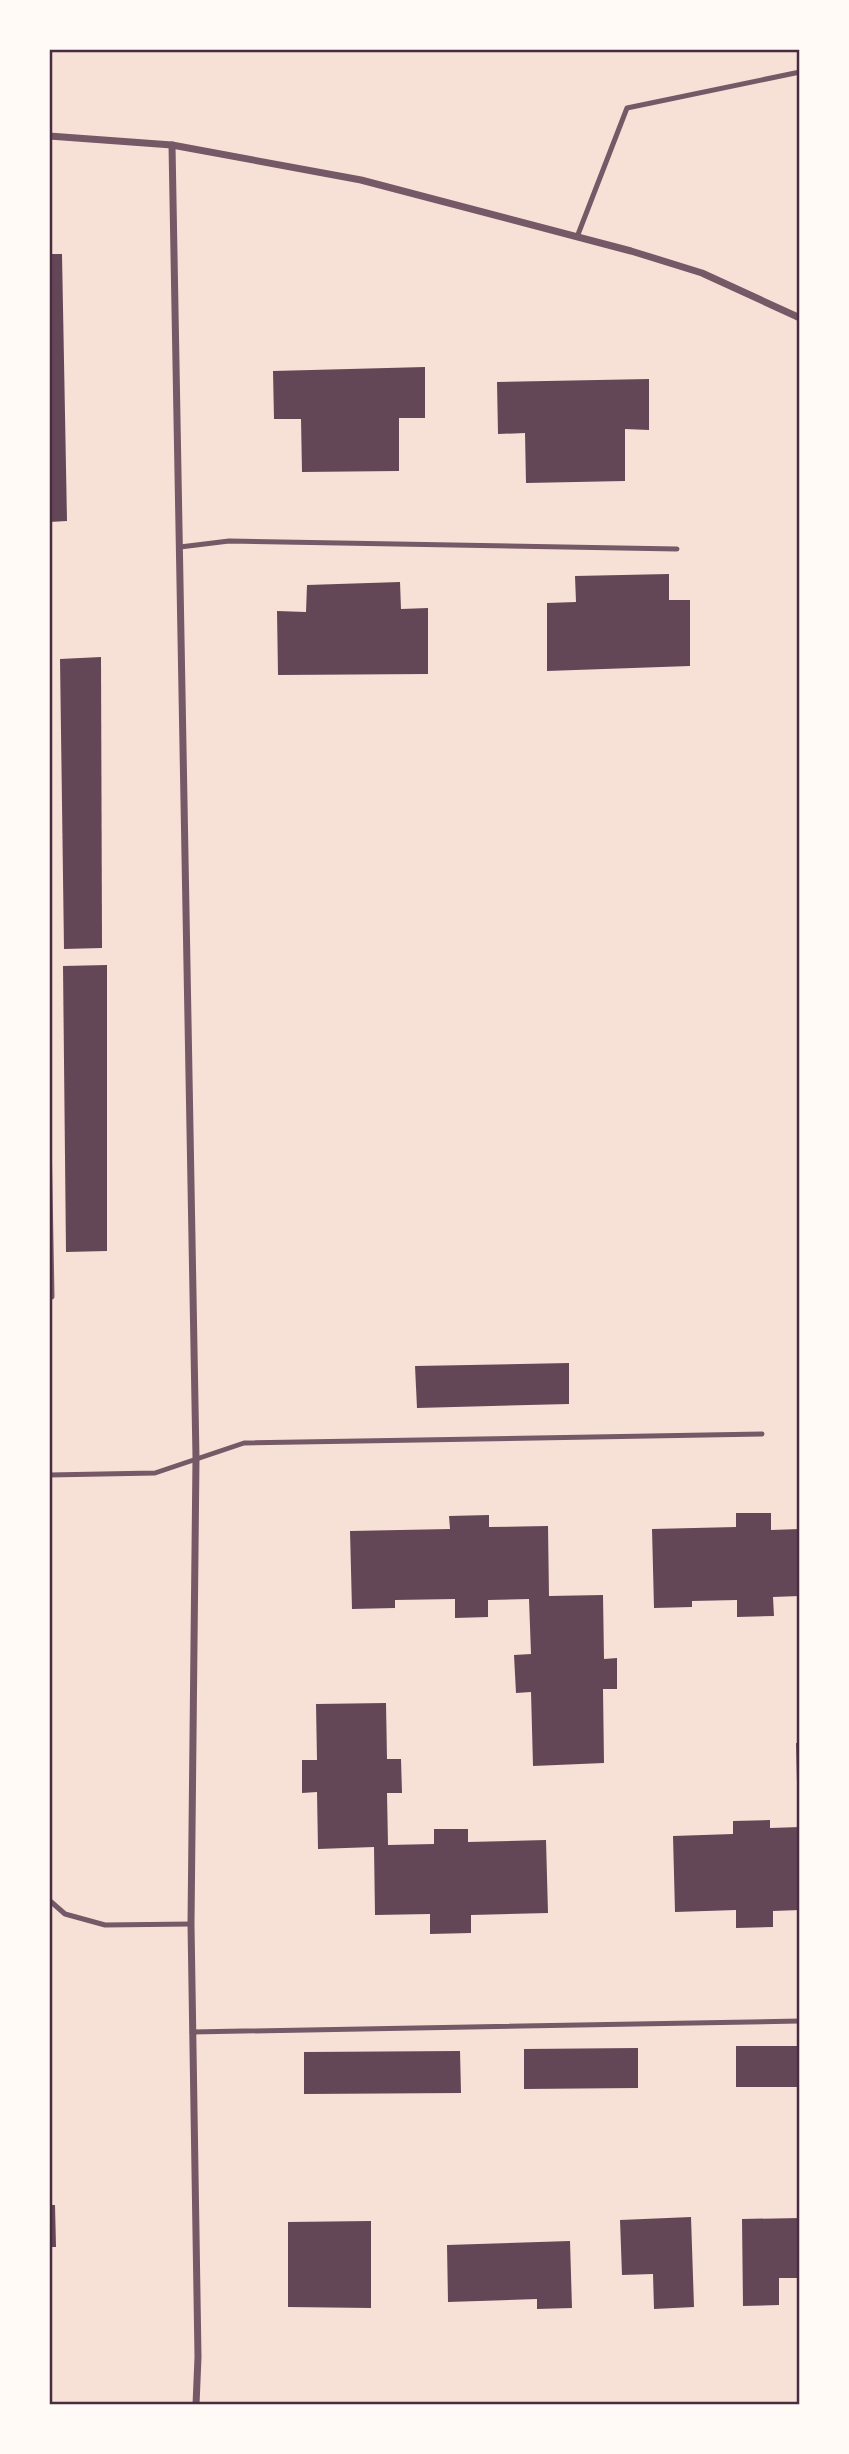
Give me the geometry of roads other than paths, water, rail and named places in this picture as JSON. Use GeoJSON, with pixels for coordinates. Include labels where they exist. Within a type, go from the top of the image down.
{"type":"FeatureCollection","features":[{"type":"Feature","properties":{"kind":"street"},"geometry":{"type":"LineString","coordinates":[[49,136],[172,145],[361,180],[702,273],[800,318]]}},
{"type":"Feature","properties":{"kind":"street"},"geometry":{"type":"LineString","coordinates":[[172,145],[196,1458],[191,1924],[198,2357],[196,2405]]}},
{"type":"Feature","properties":{"kind":"lane"},"geometry":{"type":"LineString","coordinates":[[577,237],[627,108],[800,72]]}},
{"type":"Feature","properties":{"kind":"lane"},"geometry":{"type":"LineString","coordinates":[[180,547],[229,541],[677,549]]}},
{"type":"Feature","properties":{"kind":"lane"},"geometry":{"type":"LineString","coordinates":[[49,1134],[52,1297],[49,1297]]}},
{"type":"Feature","properties":{"kind":"lane"},"geometry":{"type":"LineString","coordinates":[[49,1475],[155,1472],[244,1443],[762,1434]]}},
{"type":"Feature","properties":{"kind":"lane"},"geometry":{"type":"LineString","coordinates":[[49,1900],[65,1914],[104,1925],[191,1924]]}},
{"type":"Feature","properties":{"kind":"lane"},"geometry":{"type":"LineString","coordinates":[[192,2032],[800,2021]]}}]}
